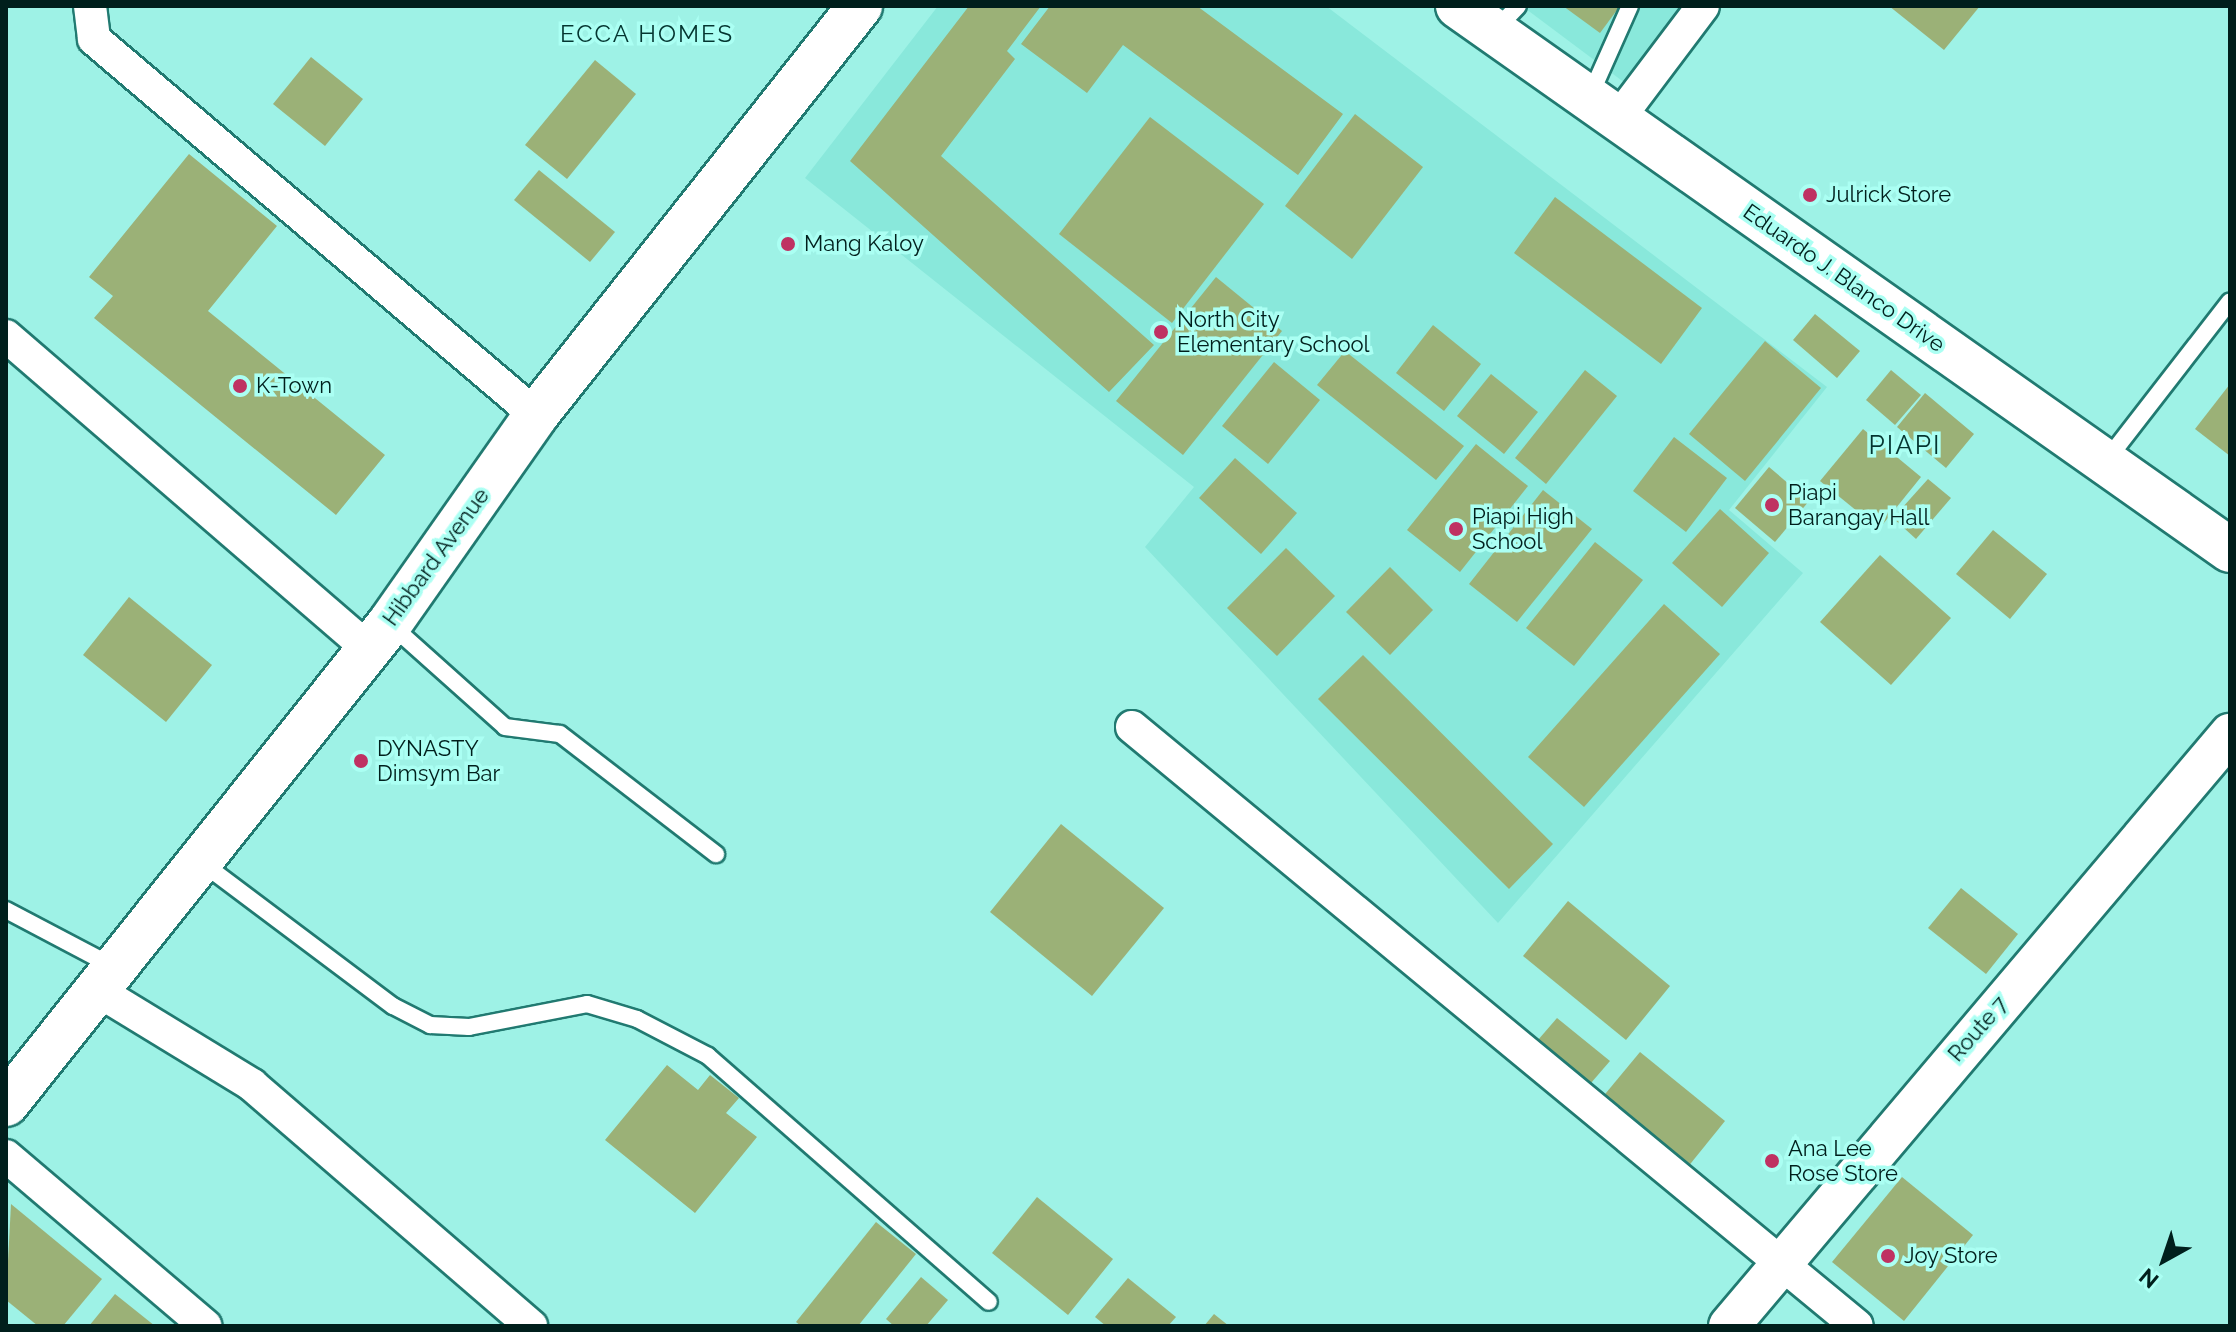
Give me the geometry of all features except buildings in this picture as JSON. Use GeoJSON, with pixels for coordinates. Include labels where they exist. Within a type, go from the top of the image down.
{"type":"FeatureCollection","features":[{"type":"Feature","properties":{"kind":"main road","name":"Eduardo J. Blanco Drive"},"geometry":{"type":"LineString","coordinates":[[1458,6],[1506,18],[1604,108],[2230,550]]}},
{"type":"Feature","properties":{"kind":"main road","name":"Hibbard Avenue"},"geometry":{"type":"LineString","coordinates":[[6,1104],[378,636],[536,415],[846,11]]}},
{"type":"Feature","properties":{"kind":"street"},"geometry":{"type":"LineString","coordinates":[[90,6],[94,39],[536,415]]}},
{"type":"Feature","properties":{"kind":"street"},"geometry":{"type":"LineString","coordinates":[[1604,108],[1703,6]]}},
{"type":"Feature","properties":{"kind":"street"},"geometry":{"type":"LineString","coordinates":[[6,336],[378,636]]}},
{"type":"Feature","properties":{"kind":"street"},"geometry":{"type":"LineString","coordinates":[[1132,727],[1857,1326]]}},
{"type":"Feature","properties":{"kind":"street","name":"Route 7"},"geometry":{"type":"LineString","coordinates":[[1729,1326],[1779,1261],[2230,734]]}},
{"type":"Feature","properties":{"kind":"street"},"geometry":{"type":"LineString","coordinates":[[104,978],[252,1085],[531,1326]]}},
{"type":"Feature","properties":{"kind":"street"},"geometry":{"type":"LineString","coordinates":[[6,1156],[206,1326]]}},
{"type":"Feature","properties":{"kind":"lane"},"geometry":{"type":"LineString","coordinates":[[1604,108],[1630,6]]}},
{"type":"Feature","properties":{"kind":"lane"},"geometry":{"type":"LineString","coordinates":[[2105,463],[2230,301]]}},
{"type":"Feature","properties":{"kind":"lane"},"geometry":{"type":"LineString","coordinates":[[378,636],[505,727],[560,734],[716,854]]}},
{"type":"Feature","properties":{"kind":"lane"},"geometry":{"type":"LineString","coordinates":[[201,862],[393,1006],[430,1025],[469,1027],[587,1004],[637,1019],[708,1056],[989,1302]]}},
{"type":"Feature","properties":{"kind":"lane"},"geometry":{"type":"LineString","coordinates":[[6,910],[104,978]]}},
{"type":"Feature","properties":{"kind":"shaded area"},"geometry":{"type":"Polygon","coordinates":[[[938,6],[1326,6],[1827,387],[1729,510],[1803,573],[1498,923],[1145,547],[1194,487],[805,178],[938,6]]]}},
{"type":"Feature","properties":{"kind":"shaded area"},"geometry":{"type":"Polygon","coordinates":[[[1522,6],[1683,6],[1625,83],[1522,6]]]}},
{"type":"Feature","properties":{"kind":"place","name":"Julrick Store"},"geometry":{"type":"Point","coordinates":[1810,195]}},
{"type":"Feature","properties":{"kind":"place","name":"Mang Kaloy"},"geometry":{"type":"Point","coordinates":[788,244]}},
{"type":"Feature","properties":{"kind":"place","name":"North City Elementary School"},"geometry":{"type":"Point","coordinates":[1161,332]}},
{"type":"Feature","properties":{"kind":"place","name":"K-Town"},"geometry":{"type":"Point","coordinates":[240,386]}},
{"type":"Feature","properties":{"kind":"place","name":"Piapi Barangay Hall"},"geometry":{"type":"Point","coordinates":[1772,505]}},
{"type":"Feature","properties":{"kind":"place","name":"Piapi High School"},"geometry":{"type":"Point","coordinates":[1456,529]}},
{"type":"Feature","properties":{"kind":"place","name":"DYNASTY Dimsym Bar"},"geometry":{"type":"Point","coordinates":[361,761]}},
{"type":"Feature","properties":{"kind":"place","name":"Ana Lee Rose Store"},"geometry":{"type":"Point","coordinates":[1772,1161]}},
{"type":"Feature","properties":{"kind":"place","name":"Joy Store"},"geometry":{"type":"Point","coordinates":[1888,1256]}},
{"type":"Feature","properties":{"kind":"district","name":"ECCA HOMES"},"geometry":{"type":"Point","coordinates":[647,34]}},
{"type":"Feature","properties":{"kind":"district","name":"PIAPI"},"geometry":{"type":"Point","coordinates":[1905,446]}}]}
